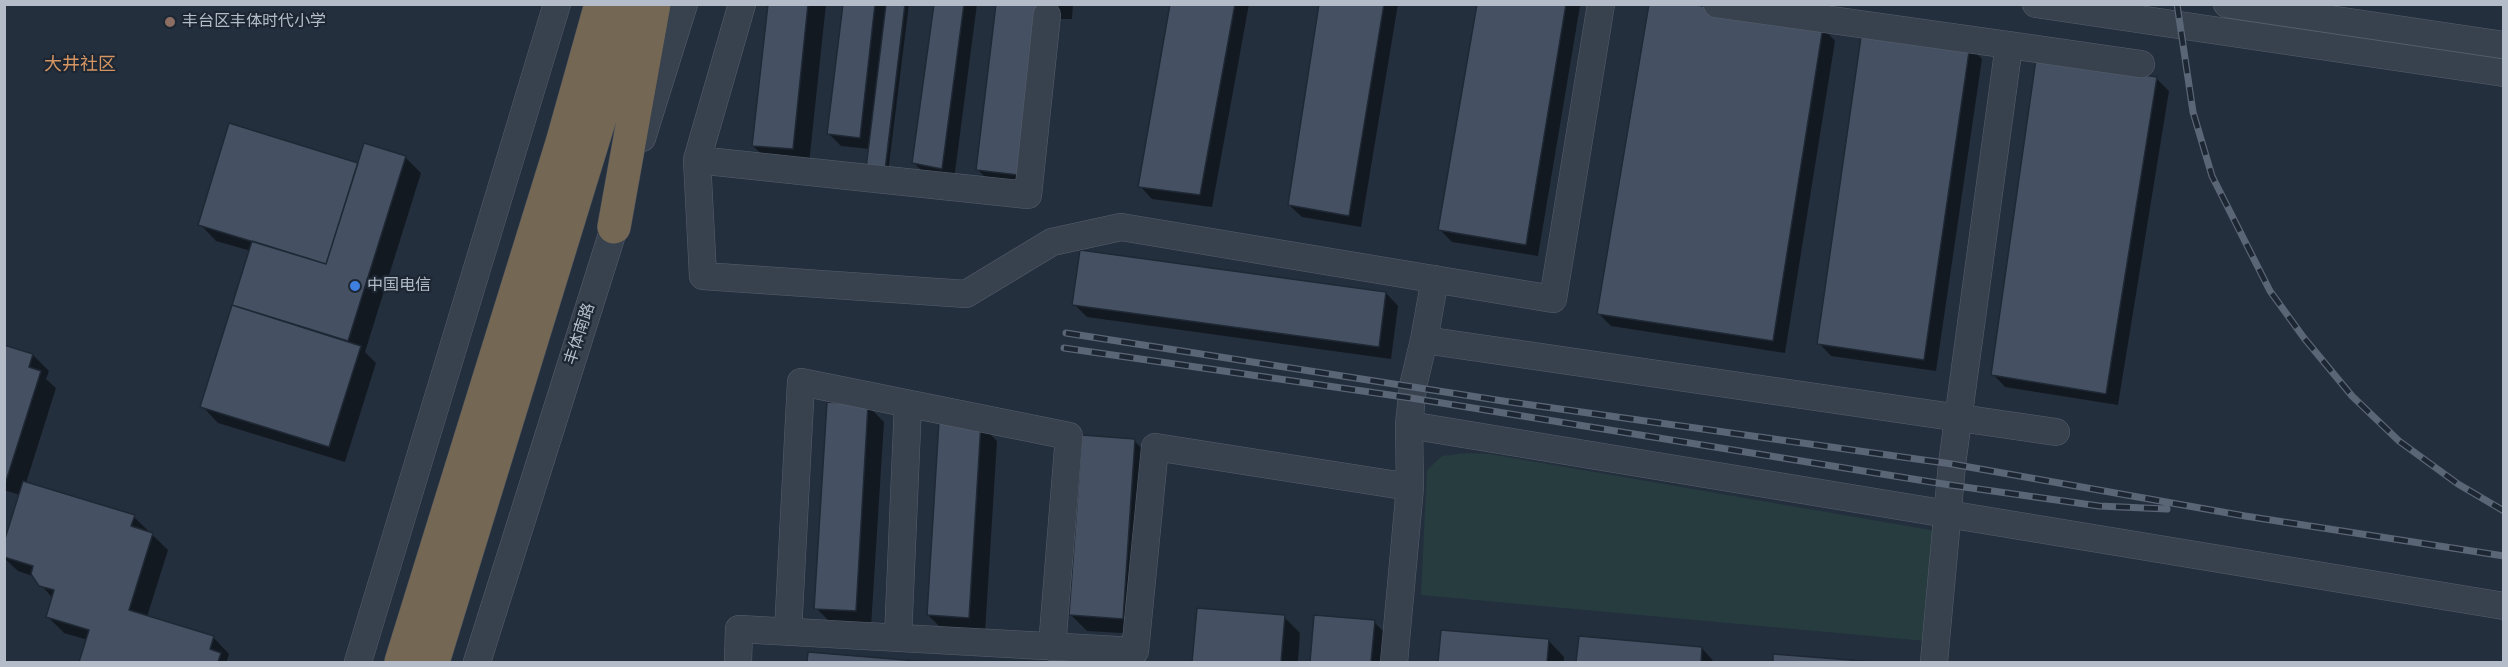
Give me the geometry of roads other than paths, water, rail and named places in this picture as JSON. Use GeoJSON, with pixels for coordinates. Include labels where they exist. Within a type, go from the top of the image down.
{"type":"FeatureCollection","features":[{"type":"Feature","properties":{"kind":"highway"},"geometry":{"type":"LineString","coordinates":[[433,663],[576,146],[601,4]]}},
{"type":"Feature","properties":{"kind":"highway"},"geometry":{"type":"LineString","coordinates":[[401,663],[576,146],[635,4]]}},
{"type":"Feature","properties":{"kind":"highway"},"geometry":{"type":"LineString","coordinates":[[614,227],[654,4]]}},
{"type":"Feature","properties":{"kind":"street"},"geometry":{"type":"LineString","coordinates":[[358,663],[557,4]]}},
{"type":"Feature","properties":{"kind":"street","name":"丰体南路"},"geometry":{"type":"LineString","coordinates":[[477,663],[684,4]]}},
{"type":"Feature","properties":{"kind":"street"},"geometry":{"type":"LineString","coordinates":[[742,4],[697,160],[703,276],[966,294],[1052,242],[1121,227],[1553,299],[1601,4]]}},
{"type":"Feature","properties":{"kind":"street"},"geometry":{"type":"LineString","coordinates":[[1718,4],[2141,64]]}},
{"type":"Feature","properties":{"kind":"street"},"geometry":{"type":"LineString","coordinates":[[2037,4],[2504,73]]}},
{"type":"Feature","properties":{"kind":"street"},"geometry":{"type":"LineString","coordinates":[[2227,4],[2504,45]]}},
{"type":"Feature","properties":{"kind":"street"},"geometry":{"type":"LineString","coordinates":[[697,160],[1028,195],[1047,15]]}},
{"type":"Feature","properties":{"kind":"street"},"geometry":{"type":"LineString","coordinates":[[1934,663],[1958,418],[2009,45]]}},
{"type":"Feature","properties":{"kind":"street"},"geometry":{"type":"LineString","coordinates":[[1395,663],[1410,488],[1409,425],[1413,386],[1435,279]]}},
{"type":"Feature","properties":{"kind":"street"},"geometry":{"type":"LineString","coordinates":[[1424,340],[2056,432]]}},
{"type":"Feature","properties":{"kind":"street"},"geometry":{"type":"LineString","coordinates":[[788,632],[801,382],[1069,436],[1052,646]]}},
{"type":"Feature","properties":{"kind":"street"},"geometry":{"type":"LineString","coordinates":[[898,638],[908,404]]}},
{"type":"Feature","properties":{"kind":"street"},"geometry":{"type":"LineString","coordinates":[[1409,425],[2504,606]]}},
{"type":"Feature","properties":{"kind":"street"},"geometry":{"type":"LineString","coordinates":[[738,663],[739,629],[1135,651],[1155,447],[1410,488]]}},
{"type":"Feature","properties":{"kind":"railway"},"geometry":{"type":"LineString","coordinates":[[2177,4],[2193,112],[2212,176],[2270,291],[2304,338],[2352,396],[2399,441],[2458,484],[2504,511]]}},
{"type":"Feature","properties":{"kind":"railway"},"geometry":{"type":"LineString","coordinates":[[1066,333],[1503,401],[1952,464],[2245,516],[2504,556]]}},
{"type":"Feature","properties":{"kind":"railway"},"geometry":{"type":"LineString","coordinates":[[1064,348],[1411,398],[1950,485],[2099,506],[2167,509]]}},
{"type":"Feature","properties":{"kind":"place","name":"丰台区丰体时代小学"},"geometry":{"type":"Point","coordinates":[170,22]}},
{"type":"Feature","properties":{"kind":"place","name":"中国电信"},"geometry":{"type":"Point","coordinates":[355,286]}},
{"type":"Feature","properties":{"kind":"district","name":"大井社区"},"geometry":{"type":"Point","coordinates":[80,65]}}]}
